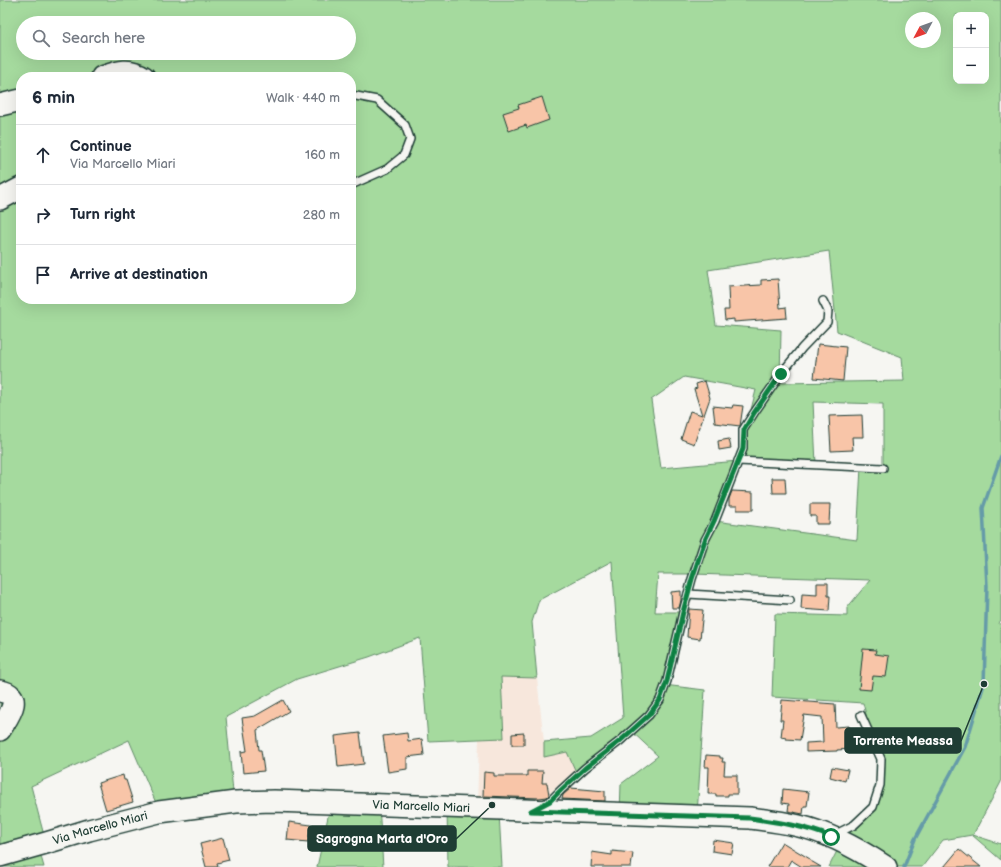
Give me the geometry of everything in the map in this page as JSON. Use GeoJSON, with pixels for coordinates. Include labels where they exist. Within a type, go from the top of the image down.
{"type":"FeatureCollection","features":[{"type":"Feature","properties":{"kind":"main road"},"geometry":{"type":"LineString","coordinates":[[118,72],[134,72]]}},
{"type":"Feature","properties":{"kind":"main road"},"geometry":{"type":"LineString","coordinates":[[0,105],[16,101]]}},
{"type":"Feature","properties":{"kind":"main road"},"geometry":{"type":"LineString","coordinates":[[0,199],[16,191]]}},
{"type":"Feature","properties":{"kind":"main road"},"geometry":{"type":"LineString","coordinates":[[0,691],[7,692],[14,700],[11,712],[0,730]]}},
{"type":"Feature","properties":{"kind":"main road","name":"Via Marcello Miari"},"geometry":{"type":"LineString","coordinates":[[0,856],[46,844],[89,830],[159,812],[236,802],[288,802],[750,818],[800,826],[831,837],[850,845],[886,867]]}},
{"type":"Feature","properties":{"kind":"lane"},"geometry":{"type":"LineString","coordinates":[[356,96],[377,100],[405,125],[410,140],[404,156],[387,169],[356,183]]}},
{"type":"Feature","properties":{"kind":"lane"},"geometry":{"type":"LineString","coordinates":[[531,811],[550,801],[585,768],[620,741],[649,715],[660,700],[667,681],[688,594],[705,540],[743,449],[744,430],[781,374],[802,348],[827,322],[828,311],[823,301]]}},
{"type":"Feature","properties":{"kind":"lane"},"geometry":{"type":"LineString","coordinates":[[738,461],[883,468]]}},
{"type":"Feature","properties":{"kind":"lane"},"geometry":{"type":"LineString","coordinates":[[688,594],[790,600]]}},
{"type":"Feature","properties":{"kind":"lane"},"geometry":{"type":"LineString","coordinates":[[831,837],[854,825],[873,808],[880,785],[881,759],[860,715]]}},
{"type":"Feature","properties":{"kind":"shaded area"},"geometry":{"type":"Polygon","coordinates":[[[501,677],[537,678],[544,742],[544,757],[567,752],[576,772],[533,808],[477,808],[479,739],[504,738],[501,677]]]}},
{"type":"Feature","properties":{"kind":"green space"},"geometry":{"type":"Polygon","coordinates":[[[0,0],[1001,0],[1001,620],[999,623],[1001,627],[1001,782],[973,835],[1001,844],[1001,860],[972,835],[943,840],[922,867],[829,867],[837,851],[827,840],[854,820],[869,806],[878,784],[878,761],[863,703],[772,697],[775,614],[847,616],[847,608],[870,580],[658,574],[655,612],[682,612],[664,685],[705,690],[697,815],[620,813],[621,784],[658,756],[629,729],[576,772],[567,752],[544,757],[544,742],[591,738],[623,718],[612,561],[539,600],[532,622],[537,678],[501,677],[504,738],[428,741],[420,638],[369,657],[297,679],[226,717],[233,792],[156,803],[129,740],[31,786],[46,843],[38,846],[44,867],[0,867],[0,0]],[[829,251],[708,270],[716,325],[781,330],[780,383],[904,381],[902,357],[837,331],[829,251]],[[684,377],[651,400],[661,468],[738,461],[756,390],[684,377]],[[813,402],[816,464],[738,461],[715,521],[857,540],[861,467],[883,467],[883,404],[813,402]]]}},
{"type":"Feature","properties":{"kind":"green space"},"geometry":{"type":"Polygon","coordinates":[[[331,803],[379,805],[383,867],[317,867],[331,803]]]}},
{"type":"Feature","properties":{"kind":"green space"},"geometry":{"type":"Polygon","coordinates":[[[447,807],[499,813],[502,867],[448,867],[447,807]]]}},
{"type":"Feature","properties":{"kind":"building"},"geometry":{"type":"Polygon","coordinates":[[[542,97],[549,120],[527,128],[526,125],[509,131],[503,113],[519,108],[518,105],[542,97]]]}},
{"type":"Feature","properties":{"kind":"building"},"geometry":{"type":"Polygon","coordinates":[[[778,279],[780,308],[786,307],[787,318],[734,322],[734,319],[725,320],[724,310],[729,310],[728,287],[761,285],[761,280],[778,279]]]}},
{"type":"Feature","properties":{"kind":"building"},"geometry":{"type":"Polygon","coordinates":[[[818,344],[846,347],[843,381],[814,378],[818,344]]]}},
{"type":"Feature","properties":{"kind":"building"},"geometry":{"type":"Polygon","coordinates":[[[705,381],[710,398],[694,444],[681,439],[690,411],[702,415],[694,389],[697,388],[696,384],[705,381]]]}},
{"type":"Feature","properties":{"kind":"building"},"geometry":{"type":"Polygon","coordinates":[[[733,405],[743,406],[740,426],[715,423],[713,406],[732,408],[733,405]]]}},
{"type":"Feature","properties":{"kind":"building"},"geometry":{"type":"Polygon","coordinates":[[[862,415],[863,437],[852,437],[853,450],[831,451],[829,416],[862,415]]]}},
{"type":"Feature","properties":{"kind":"building"},"geometry":{"type":"Polygon","coordinates":[[[729,439],[731,448],[719,450],[718,441],[729,439]]]}},
{"type":"Feature","properties":{"kind":"building"},"geometry":{"type":"Polygon","coordinates":[[[772,478],[785,478],[786,493],[773,493],[772,478]]]}},
{"type":"Feature","properties":{"kind":"building"},"geometry":{"type":"Polygon","coordinates":[[[732,491],[753,492],[753,510],[737,510],[737,506],[729,506],[729,499],[732,491]]]}},
{"type":"Feature","properties":{"kind":"building"},"geometry":{"type":"Polygon","coordinates":[[[810,504],[830,504],[829,524],[816,524],[816,516],[810,516],[810,504]]]}},
{"type":"Feature","properties":{"kind":"building"},"geometry":{"type":"Polygon","coordinates":[[[817,583],[828,583],[828,596],[830,596],[829,611],[801,609],[802,594],[817,595],[817,583]]]}},
{"type":"Feature","properties":{"kind":"building"},"geometry":{"type":"Polygon","coordinates":[[[681,591],[679,608],[672,608],[671,592],[681,591]]]}},
{"type":"Feature","properties":{"kind":"building"},"geometry":{"type":"Polygon","coordinates":[[[689,609],[703,610],[700,639],[687,637],[689,609]]]}},
{"type":"Feature","properties":{"kind":"building"},"geometry":{"type":"Polygon","coordinates":[[[863,649],[876,650],[875,654],[889,656],[886,677],[873,676],[871,690],[859,689],[863,649]]]}},
{"type":"Feature","properties":{"kind":"building"},"geometry":{"type":"Polygon","coordinates":[[[283,700],[289,711],[257,730],[259,750],[261,750],[264,771],[243,773],[241,752],[247,751],[242,718],[255,716],[283,700]]]}},
{"type":"Feature","properties":{"kind":"building"},"geometry":{"type":"Polygon","coordinates":[[[782,700],[835,704],[836,727],[849,726],[851,749],[806,752],[806,743],[823,742],[822,717],[804,715],[800,740],[781,737],[783,720],[780,720],[782,700]]]}},
{"type":"Feature","properties":{"kind":"building"},"geometry":{"type":"Polygon","coordinates":[[[360,733],[364,764],[338,767],[335,736],[360,733]]]}},
{"type":"Feature","properties":{"kind":"building"},"geometry":{"type":"Polygon","coordinates":[[[407,733],[408,741],[422,739],[424,755],[407,757],[407,769],[388,772],[383,736],[407,733]]]}},
{"type":"Feature","properties":{"kind":"building"},"geometry":{"type":"Polygon","coordinates":[[[524,733],[524,745],[512,745],[512,734],[524,733]]]}},
{"type":"Feature","properties":{"kind":"building"},"geometry":{"type":"Polygon","coordinates":[[[706,755],[720,756],[720,758],[723,758],[722,762],[725,762],[724,775],[737,775],[737,794],[716,796],[716,794],[708,794],[709,767],[705,767],[706,755]]]}},
{"type":"Feature","properties":{"kind":"building"},"geometry":{"type":"Polygon","coordinates":[[[832,767],[848,770],[845,781],[830,777],[832,767]]]}},
{"type":"Feature","properties":{"kind":"building"},"geometry":{"type":"Polygon","coordinates":[[[527,771],[543,771],[542,783],[547,783],[549,795],[547,797],[483,796],[484,772],[494,773],[494,776],[527,776],[527,771]]]}},
{"type":"Feature","properties":{"kind":"building"},"geometry":{"type":"Polygon","coordinates":[[[123,775],[133,802],[106,810],[98,783],[123,775]]]}},
{"type":"Feature","properties":{"kind":"building"},"geometry":{"type":"Polygon","coordinates":[[[571,788],[605,791],[605,801],[562,799],[563,795],[571,788]]]}},
{"type":"Feature","properties":{"kind":"building"},"geometry":{"type":"Polygon","coordinates":[[[783,789],[809,792],[807,806],[804,806],[803,814],[788,811],[789,804],[782,803],[783,789]]]}},
{"type":"Feature","properties":{"kind":"building"},"geometry":{"type":"Polygon","coordinates":[[[289,822],[311,825],[308,842],[287,840],[289,822]]]}},
{"type":"Feature","properties":{"kind":"building"},"geometry":{"type":"Polygon","coordinates":[[[223,838],[229,860],[217,863],[218,867],[206,867],[200,844],[223,838]]]}},
{"type":"Feature","properties":{"kind":"building"},"geometry":{"type":"Polygon","coordinates":[[[713,840],[734,843],[732,854],[712,851],[713,840]]]}},
{"type":"Feature","properties":{"kind":"building"},"geometry":{"type":"Polygon","coordinates":[[[782,842],[821,867],[802,867],[791,860],[787,867],[767,867],[782,842]]]}},
{"type":"Feature","properties":{"kind":"building"},"geometry":{"type":"Polygon","coordinates":[[[959,849],[965,854],[981,867],[944,867],[959,849]]]}},
{"type":"Feature","properties":{"kind":"building"},"geometry":{"type":"Polygon","coordinates":[[[612,851],[633,853],[631,867],[591,867],[592,852],[612,855],[612,851]]]}},
{"type":"Feature","properties":{"kind":"waterway"},"geometry":{"type":"LineString","coordinates":[[904,867],[915,839],[965,747],[984,684],[987,586],[983,508],[1001,456]]}},
{"type":"Feature","properties":{"kind":"place","name":"Torrente Meassa"},"geometry":{"type":"Point","coordinates":[984,684]}},
{"type":"Feature","properties":{"kind":"place","name":"Sagrogna Marta d'Oro"},"geometry":{"type":"Point","coordinates":[492,805]}},
{"type":"Feature","properties":{"kind":"route"},"geometry":{"type":"LineString","coordinates":[[781,374],[744,430],[743,449],[705,540],[692,579],[667,681],[660,700],[649,715],[620,741],[585,768],[550,801],[531,811],[750,818],[800,826],[831,837]]}}]}
